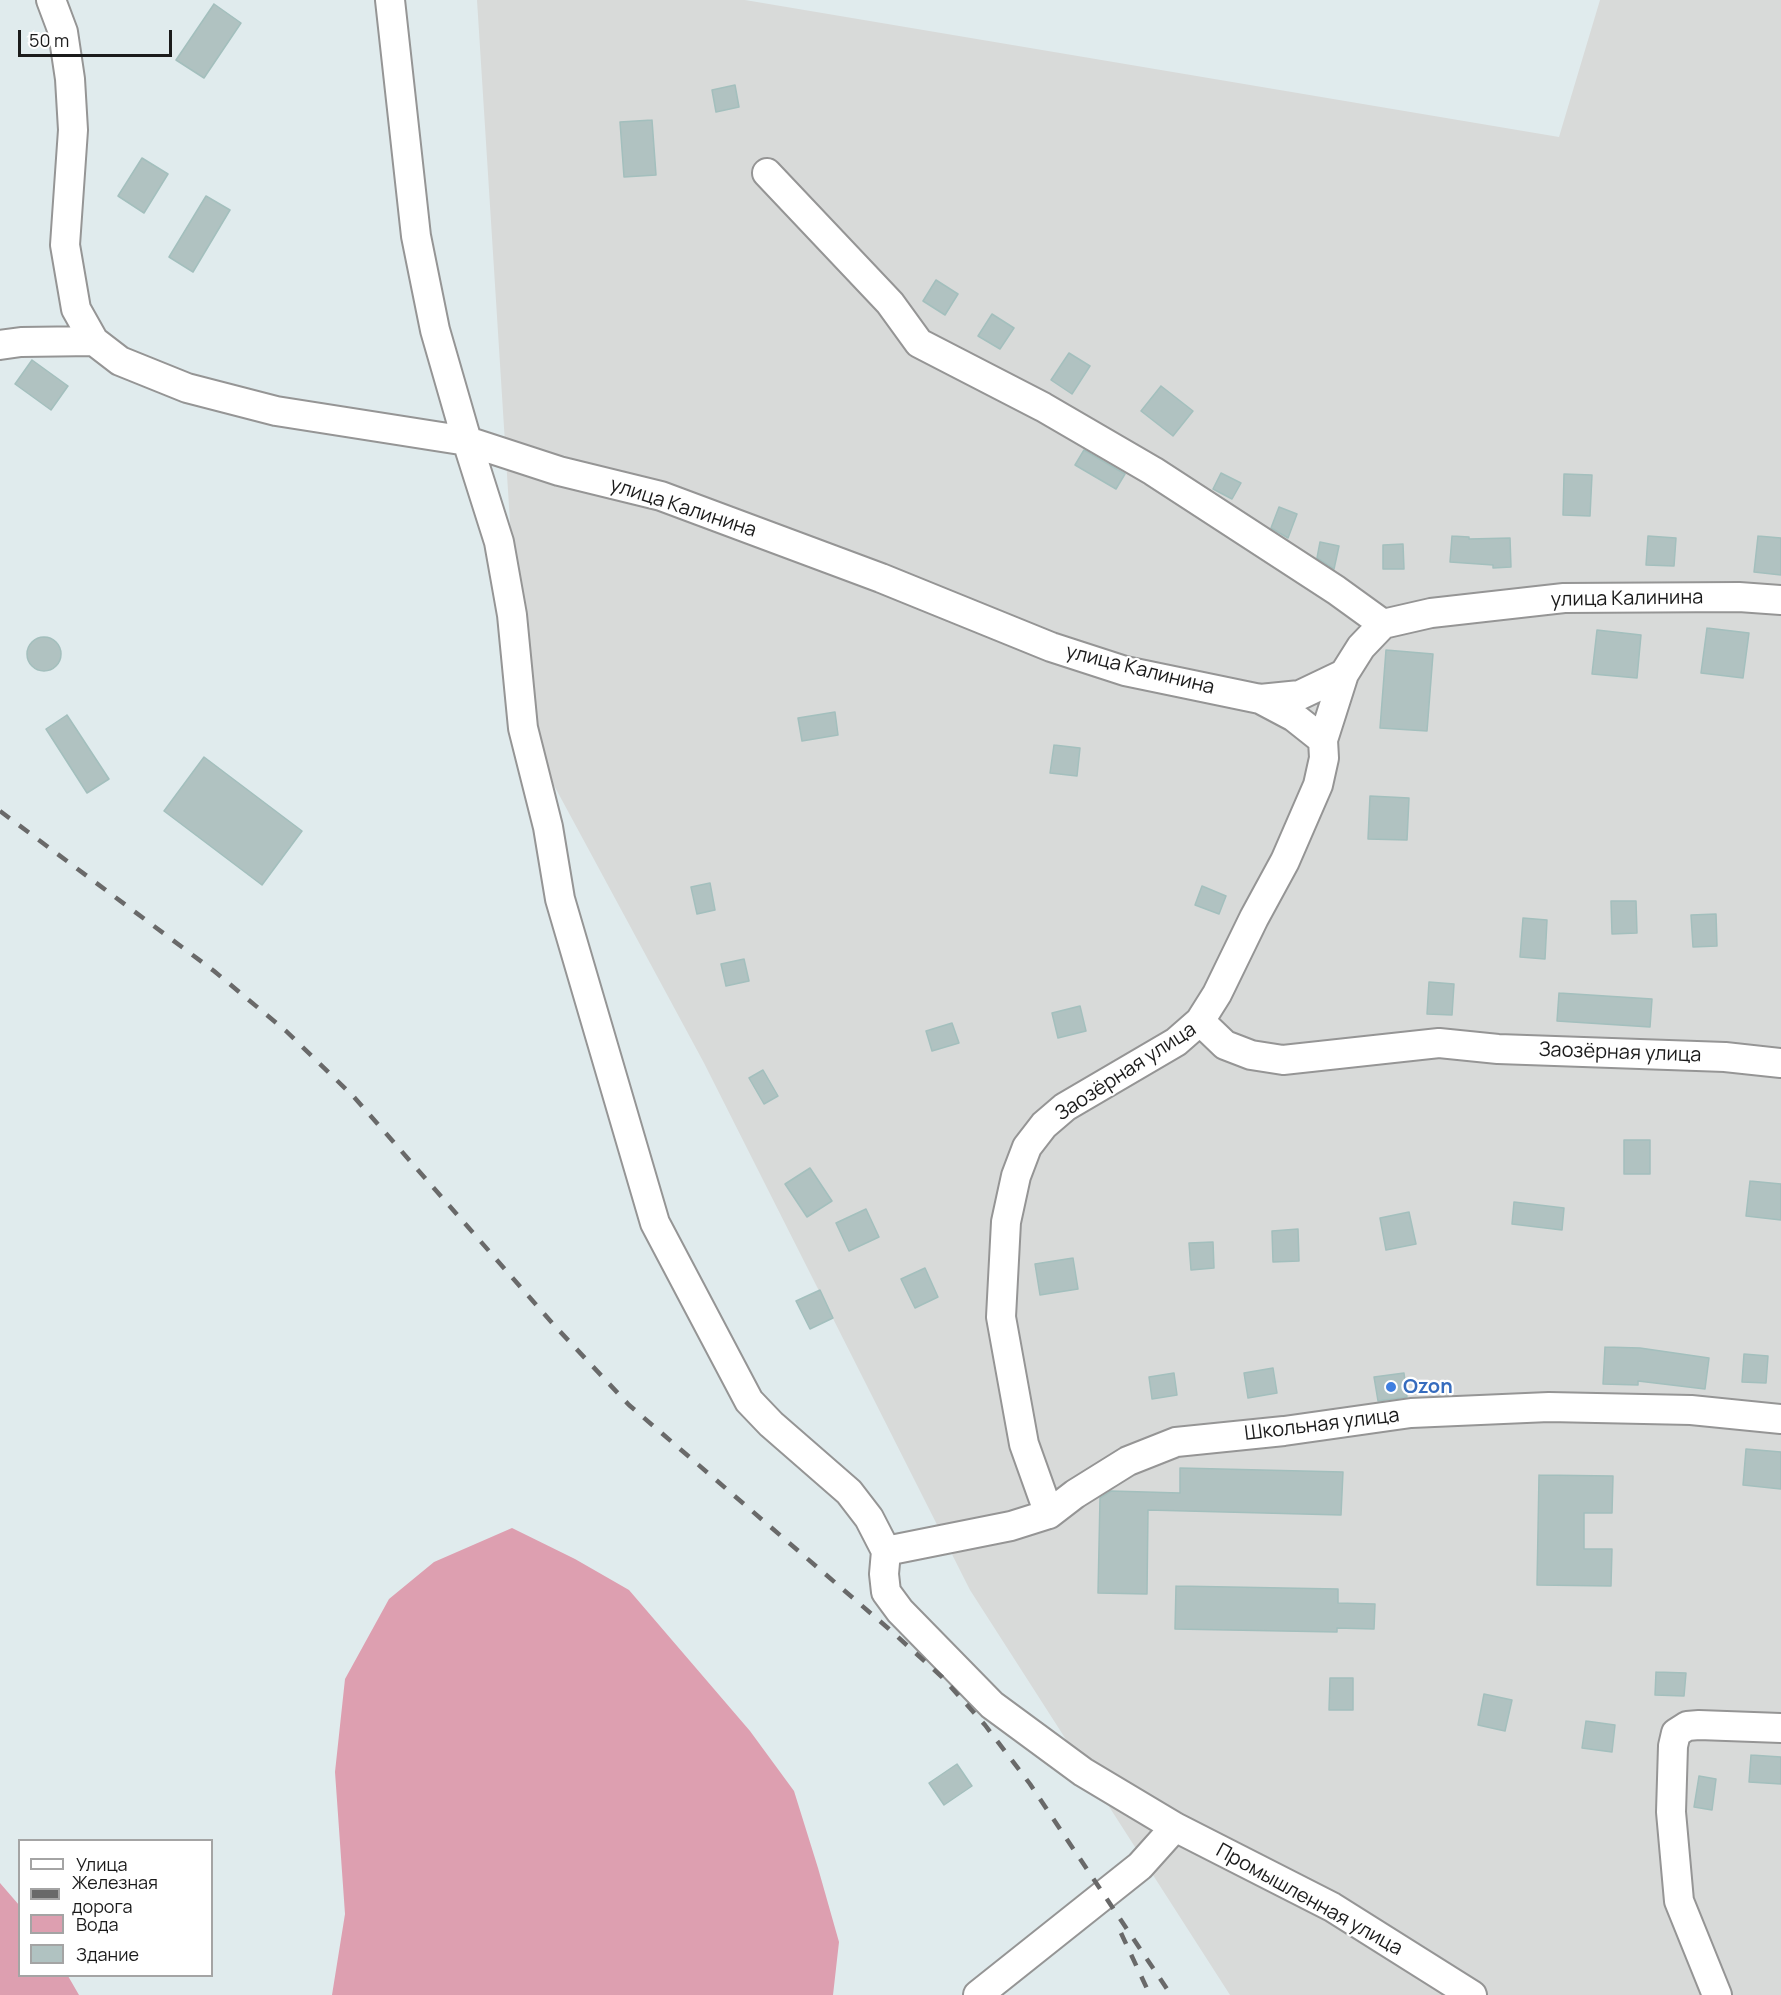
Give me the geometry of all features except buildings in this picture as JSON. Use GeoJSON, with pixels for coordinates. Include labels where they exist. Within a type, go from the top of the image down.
{"type":"FeatureCollection","features":[{"type":"Feature","properties":{"kind":"street"},"geometry":{"type":"LineString","coordinates":[[0,345],[21,342],[94,341],[76,309],[65,245],[73,130],[70,79],[63,32],[51,0]]}},
{"type":"Feature","properties":{"kind":"street"},"geometry":{"type":"LineString","coordinates":[[390,0],[417,236],[435,330],[499,542],[512,615],[523,728],[548,827],[560,899],[655,1223],[749,1401],[771,1424],[849,1492],[869,1518],[886,1551]]}},
{"type":"Feature","properties":{"kind":"street"},"geometry":{"type":"LineString","coordinates":[[767,173],[890,303],[919,343],[1043,407],[1152,471],[1336,590],[1383,624],[1361,647],[1344,674],[1323,740],[1324,758],[1318,785],[1285,861],[1254,918],[1218,994],[1200,1021]]}},
{"type":"Feature","properties":{"kind":"street","name":"улица Калинина"},"geometry":{"type":"LineString","coordinates":[[94,341],[120,361],[187,388],[276,411],[467,441],[559,471],[661,496],[881,578],[1051,647],[1125,671],[1260,699],[1300,694],[1344,674]]}},
{"type":"Feature","properties":{"kind":"street","name":"улица Калинина"},"geometry":{"type":"LineString","coordinates":[[1383,624],[1431,613],[1564,598],[1738,597],[1781,600]]}},
{"type":"Feature","properties":{"kind":"street"},"geometry":{"type":"LineString","coordinates":[[1260,699],[1294,717],[1323,740]]}},
{"type":"Feature","properties":{"kind":"street","name":"Заозёрная улица"},"geometry":{"type":"LineString","coordinates":[[1049,1514],[1024,1444],[1001,1317],[1006,1222],[1016,1176],[1027,1148],[1044,1125],[1065,1107],[1176,1042],[1200,1021],[1225,1045],[1251,1055],[1283,1060],[1439,1042],[1498,1049],[1725,1057],[1781,1063]]}},
{"type":"Feature","properties":{"kind":"street","name":"Школьная улица"},"geometry":{"type":"LineString","coordinates":[[886,1551],[1011,1526],[1049,1514],[1075,1494],[1128,1461],[1176,1442],[1284,1431],[1412,1413],[1549,1407],[1691,1410],[1781,1419]]}},
{"type":"Feature","properties":{"kind":"street","name":"Промышленная улица"},"geometry":{"type":"LineString","coordinates":[[886,1551],[884,1574],[886,1592],[900,1611],[992,1705],[1083,1772],[1175,1827],[1332,1907],[1472,1995]]}},
{"type":"Feature","properties":{"kind":"street"},"geometry":{"type":"LineString","coordinates":[[1717,1995],[1679,1901],[1671,1812],[1673,1746],[1676,1733],[1687,1726],[1699,1725],[1781,1728]]}},
{"type":"Feature","properties":{"kind":"street"},"geometry":{"type":"LineString","coordinates":[[978,1995],[1140,1866],[1175,1827]]}},
{"type":"Feature","properties":{"kind":"shaded area"},"geometry":{"type":"Polygon","coordinates":[[[477,0],[745,0],[1559,137],[1600,0],[1781,0],[1781,1995],[1230,1995],[970,1590],[704,1063],[523,728],[477,0]]]}},
{"type":"Feature","properties":{"kind":"water"},"geometry":{"type":"Polygon","coordinates":[[[512,1528],[575,1559],[629,1590],[750,1731],[794,1791],[839,1942],[833,1995],[332,1995],[345,1914],[335,1772],[345,1679],[389,1599],[434,1562],[512,1528]]]}},
{"type":"Feature","properties":{"kind":"water"},"geometry":{"type":"Polygon","coordinates":[[[0,1883],[18,1904],[18,1977],[69,1977],[79,1995],[0,1995],[0,1883]]]}},
{"type":"Feature","properties":{"kind":"railway"},"geometry":{"type":"LineString","coordinates":[[0,811],[214,971],[286,1031],[354,1097],[553,1324],[629,1405],[942,1677],[985,1725],[1030,1784],[1171,1995]]}},
{"type":"Feature","properties":{"kind":"railway"},"geometry":{"type":"LineString","coordinates":[[1121,1933],[1150,1995]]}},
{"type":"Feature","properties":{"kind":"place","name":"Ozon"},"geometry":{"type":"Point","coordinates":[1391,1387]}}]}
